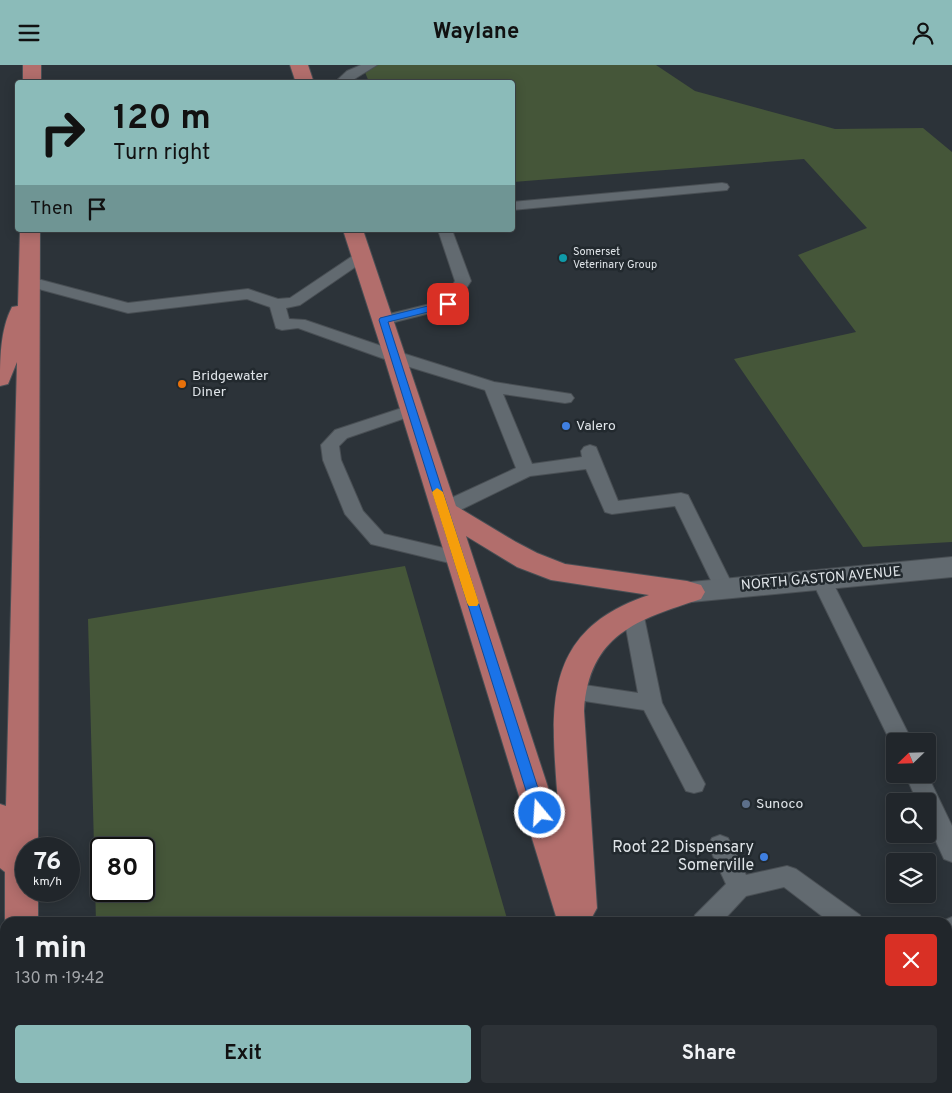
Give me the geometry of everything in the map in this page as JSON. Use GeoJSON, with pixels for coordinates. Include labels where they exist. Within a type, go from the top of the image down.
{"type":"FeatureCollection","features":[{"type":"Feature","properties":{"kind":"highway"},"geometry":{"type":"LineString","coordinates":[[32,65],[32,80]]}},
{"type":"Feature","properties":{"kind":"highway"},"geometry":{"type":"LineString","coordinates":[[299,65],[304,80]]}},
{"type":"Feature","properties":{"kind":"highway"},"geometry":{"type":"LineString","coordinates":[[22,837],[30,232]]}},
{"type":"Feature","properties":{"kind":"highway"},"geometry":{"type":"LineString","coordinates":[[354,232],[396,357],[411,410],[572,917]]}},
{"type":"Feature","properties":{"kind":"highway"},"geometry":{"type":"LineString","coordinates":[[0,379],[30,282]]}},
{"type":"Feature","properties":{"kind":"highway"},"geometry":{"type":"LineString","coordinates":[[443,510],[506,549],[561,573],[691,592]]}},
{"type":"Feature","properties":{"kind":"highway"},"geometry":{"type":"LineString","coordinates":[[581,917],[569,725],[571,691],[576,671],[586,652],[603,632],[617,621],[633,612],[691,592]]}},
{"type":"Feature","properties":{"kind":"highway"},"geometry":{"type":"LineString","coordinates":[[0,817],[15,870]]}},
{"type":"Feature","properties":{"kind":"highway"},"geometry":{"type":"LineString","coordinates":[[21,902],[21,917]]}},
{"type":"Feature","properties":{"kind":"street","name":"NORTH GASTON AVENUE"},"geometry":{"type":"LineString","coordinates":[[691,592],[952,567]]}},
{"type":"Feature","properties":{"kind":"lane"},"geometry":{"type":"LineString","coordinates":[[344,80],[351,74],[371,65]]}},
{"type":"Feature","properties":{"kind":"lane"},"geometry":{"type":"LineString","coordinates":[[515,206],[722,187]]}},
{"type":"Feature","properties":{"kind":"lane"},"geometry":{"type":"LineString","coordinates":[[383,320],[448,304],[463,281],[446,232]]}},
{"type":"Feature","properties":{"kind":"lane"},"geometry":{"type":"LineString","coordinates":[[30,282],[128,308],[248,293],[277,304],[294,302],[362,256]]}},
{"type":"Feature","properties":{"kind":"lane"},"geometry":{"type":"LineString","coordinates":[[277,304],[282,325],[299,323],[396,357],[492,387],[565,399]]}},
{"type":"Feature","properties":{"kind":"lane"},"geometry":{"type":"LineString","coordinates":[[492,387],[526,471]]}},
{"type":"Feature","properties":{"kind":"lane"},"geometry":{"type":"LineString","coordinates":[[411,410],[341,434],[330,445],[332,460],[355,514],[378,539],[458,558]]}},
{"type":"Feature","properties":{"kind":"lane"},"geometry":{"type":"LineString","coordinates":[[443,510],[526,471],[591,457],[612,508],[681,499],[724,588]]}},
{"type":"Feature","properties":{"kind":"lane"},"geometry":{"type":"LineString","coordinates":[[821,579],[897,733]]}},
{"type":"Feature","properties":{"kind":"lane"},"geometry":{"type":"LineString","coordinates":[[633,612],[651,703],[694,784]]}},
{"type":"Feature","properties":{"kind":"lane"},"geometry":{"type":"LineString","coordinates":[[571,691],[651,703]]}},
{"type":"Feature","properties":{"kind":"lane"},"geometry":{"type":"LineString","coordinates":[[920,783],[952,852]]}},
{"type":"Feature","properties":{"kind":"lane"},"geometry":{"type":"LineString","coordinates":[[720,845],[739,887]]}},
{"type":"Feature","properties":{"kind":"lane"},"geometry":{"type":"LineString","coordinates":[[710,917],[739,887],[787,876],[843,917]]}},
{"type":"Feature","properties":{"kind":"green space"},"geometry":{"type":"Polygon","coordinates":[[[362,65],[656,65],[695,91],[835,129],[923,128],[952,152],[952,542],[863,547],[734,359],[856,332],[798,255],[867,228],[804,159],[515,182],[515,80],[368,80],[362,65]]]}},
{"type":"Feature","properties":{"kind":"green space"},"geometry":{"type":"Polygon","coordinates":[[[405,566],[507,917],[96,917],[95,902],[155,902],[155,837],[94,837],[88,619],[405,566]]]}},
{"type":"Feature","properties":{"kind":"slow traffic"},"geometry":{"type":"LineString","coordinates":[[437,492],[473,603]]}},
{"type":"Feature","properties":{"kind":"place","name":"Somerset Veterinary Group"},"geometry":{"type":"Point","coordinates":[563,258]}},
{"type":"Feature","properties":{"kind":"place","name":"Bridgewater Diner"},"geometry":{"type":"Point","coordinates":[182,384]}},
{"type":"Feature","properties":{"kind":"place","name":"Valero"},"geometry":{"type":"Point","coordinates":[566,426]}},
{"type":"Feature","properties":{"kind":"place","name":"Sunoco"},"geometry":{"type":"Point","coordinates":[746,804]}},
{"type":"Feature","properties":{"kind":"place","name":"Root 22 Dispensary Somerville"},"geometry":{"type":"Point","coordinates":[764,857]}},
{"type":"Feature","properties":{"kind":"route"},"geometry":{"type":"LineString","coordinates":[[448,304],[383,320],[540,813]]}}]}
